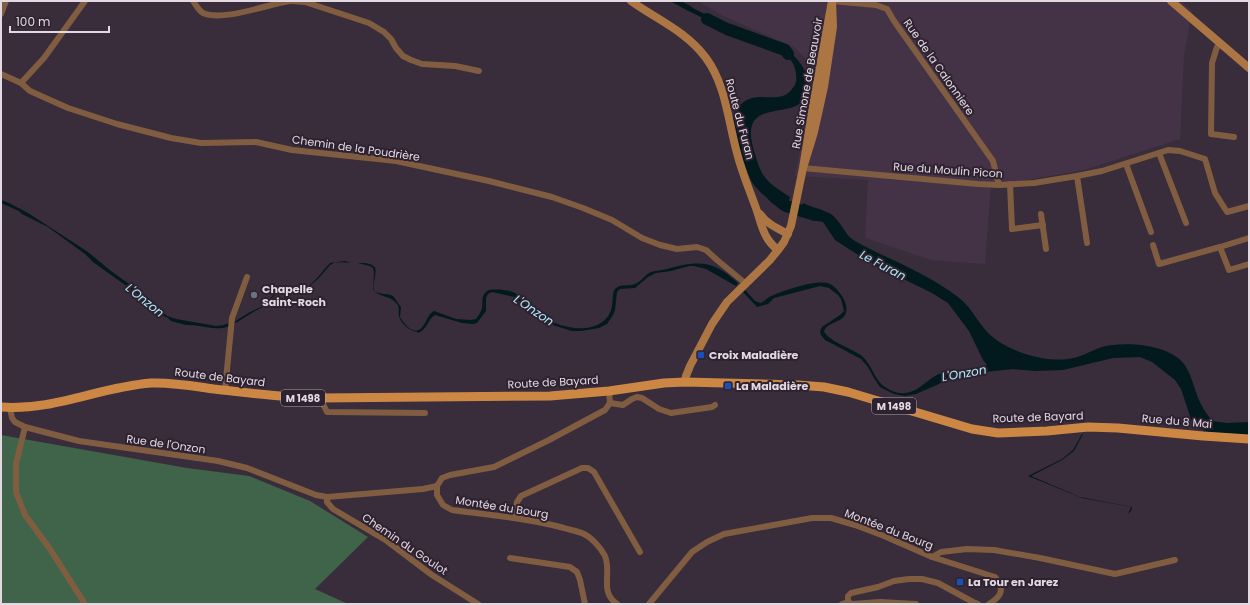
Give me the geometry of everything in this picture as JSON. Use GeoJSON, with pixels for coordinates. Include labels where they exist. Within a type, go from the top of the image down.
{"type":"FeatureCollection","features":[{"type":"Feature","properties":{"kind":"main road","name":"Route du Furan"},"geometry":{"type":"LineString","coordinates":[[630,1],[682,34],[697,47],[712,67],[723,95],[737,154],[764,234],[778,250]]}},
{"type":"Feature","properties":{"kind":"main road","name":"Rue Simone de Beauvoir"},"geometry":{"type":"LineString","coordinates":[[685,382],[688,368],[712,324],[727,302],[770,260],[788,234],[824,87],[833,27],[832,1]]}},
{"type":"Feature","properties":{"kind":"main road"},"geometry":{"type":"LineString","coordinates":[[1171,1],[1249,68]]}},
{"type":"Feature","properties":{"kind":"main road","name":"Route du Furan"},"geometry":{"type":"LineString","coordinates":[[757,210],[766,221],[775,228],[788,234]]}},
{"type":"Feature","properties":{"kind":"main road","name":"Route de Bayard"},"geometry":{"type":"LineString","coordinates":[[5,408],[27,408],[48,405],[125,387],[151,383],[172,384],[288,398],[320,398],[550,396],[685,382],[824,387],[848,392],[972,429],[998,432],[1103,427]]}},
{"type":"Feature","properties":{"kind":"main road","name":"Rue du 8 Mai"},"geometry":{"type":"LineString","coordinates":[[1103,427],[1249,439]]}},
{"type":"Feature","properties":{"kind":"street"},"geometry":{"type":"LineString","coordinates":[[1,14],[6,1]]}},
{"type":"Feature","properties":{"kind":"street"},"geometry":{"type":"LineString","coordinates":[[21,83],[44,58],[85,1]]}},
{"type":"Feature","properties":{"kind":"street"},"geometry":{"type":"LineString","coordinates":[[193,1],[203,13],[212,15],[224,15],[291,1],[305,2],[368,23],[384,32],[403,56],[411,60],[422,64],[455,66],[479,71]]}},
{"type":"Feature","properties":{"kind":"street","name":"Rue de la Calonniere"},"geometry":{"type":"LineString","coordinates":[[832,1],[876,5],[887,9],[993,161],[999,185]]}},
{"type":"Feature","properties":{"kind":"street"},"geometry":{"type":"LineString","coordinates":[[1220,43],[1216,47],[1212,63],[1211,134],[1234,137]]}},
{"type":"Feature","properties":{"kind":"street","name":"Chemin de la Poudrière"},"geometry":{"type":"LineString","coordinates":[[1,74],[21,83],[30,91],[68,108],[116,124],[171,138],[201,143],[256,142],[292,150],[396,161],[489,181],[552,197],[612,220],[642,238],[660,245],[677,249],[697,247],[706,250],[745,283]]}},
{"type":"Feature","properties":{"kind":"street","name":"Rue du Moulin Picon"},"geometry":{"type":"LineString","coordinates":[[803,168],[999,185],[1034,183],[1076,176],[1102,171],[1168,150],[1180,151],[1205,159],[1215,193],[1226,212],[1249,206]]}},
{"type":"Feature","properties":{"kind":"street"},"geometry":{"type":"LineString","coordinates":[[1159,153],[1186,223]]}},
{"type":"Feature","properties":{"kind":"street"},"geometry":{"type":"LineString","coordinates":[[1126,164],[1151,232]]}},
{"type":"Feature","properties":{"kind":"street"},"geometry":{"type":"LineString","coordinates":[[1076,176],[1087,243]]}},
{"type":"Feature","properties":{"kind":"street"},"geometry":{"type":"LineString","coordinates":[[1010,184],[1012,229],[1043,225]]}},
{"type":"Feature","properties":{"kind":"street"},"geometry":{"type":"LineString","coordinates":[[1041,214],[1046,249]]}},
{"type":"Feature","properties":{"kind":"street"},"geometry":{"type":"LineString","coordinates":[[1153,245],[1159,264],[1249,238]]}},
{"type":"Feature","properties":{"kind":"street"},"geometry":{"type":"LineString","coordinates":[[1220,247],[1229,270],[1249,264]]}},
{"type":"Feature","properties":{"kind":"street"},"geometry":{"type":"LineString","coordinates":[[225,390],[232,318],[247,277]]}},
{"type":"Feature","properties":{"kind":"street"},"geometry":{"type":"LineString","coordinates":[[327,497],[416,490],[437,486],[442,478],[450,475],[494,467],[605,410],[610,403],[609,391]]}},
{"type":"Feature","properties":{"kind":"street"},"geometry":{"type":"LineString","coordinates":[[320,398],[327,412],[425,413]]}},
{"type":"Feature","properties":{"kind":"street"},"geometry":{"type":"LineString","coordinates":[[610,403],[623,405],[632,399],[642,398],[659,409],[671,413],[712,407],[716,405]]}},
{"type":"Feature","properties":{"kind":"street","name":"Rue de l'Onzon"},"geometry":{"type":"LineString","coordinates":[[5,408],[15,422],[25,427],[80,441],[218,461],[247,468],[327,497]]}},
{"type":"Feature","properties":{"kind":"street"},"geometry":{"type":"LineString","coordinates":[[25,427],[16,464],[16,492],[25,515],[50,549],[85,604]]}},
{"type":"Feature","properties":{"kind":"street"},"geometry":{"type":"LineString","coordinates":[[514,518],[517,502],[521,496],[582,468],[588,468],[594,472],[640,552]]}},
{"type":"Feature","properties":{"kind":"street","name":"Montée du Bourg"},"geometry":{"type":"LineString","coordinates":[[437,486],[436,495],[443,505],[452,510],[534,520],[584,534],[595,542],[604,556],[608,570],[606,588],[612,603]]}},
{"type":"Feature","properties":{"kind":"street","name":"Chemin du Goulot"},"geometry":{"type":"LineString","coordinates":[[327,497],[332,508],[387,541],[432,575],[478,604]]}},
{"type":"Feature","properties":{"kind":"street","name":"Montée du Bourg"},"geometry":{"type":"LineString","coordinates":[[649,604],[692,552],[707,542],[724,534],[812,518],[831,518],[855,525],[932,557],[995,577],[1000,583],[1002,590],[998,599],[989,604]]}},
{"type":"Feature","properties":{"kind":"street"},"geometry":{"type":"LineString","coordinates":[[932,557],[941,552],[967,549],[994,550],[1115,574],[1175,560]]}},
{"type":"Feature","properties":{"kind":"street"},"geometry":{"type":"LineString","coordinates":[[510,558],[570,567],[577,572],[585,604]]}},
{"type":"Feature","properties":{"kind":"street"},"geometry":{"type":"LineString","coordinates":[[916,604],[880,602],[845,603],[851,593],[878,587],[894,581],[922,579],[938,583],[978,604]]}},
{"type":"Feature","properties":{"kind":"shaded area"},"geometry":{"type":"Polygon","coordinates":[[[698,1],[1181,1],[1192,11],[1184,56],[1180,139],[1084,170],[1015,182],[991,182],[985,264],[931,260],[865,238],[868,180],[795,176],[816,69],[794,47],[723,16],[698,1]]]}},
{"type":"Feature","properties":{"kind":"green space"},"geometry":{"type":"Polygon","coordinates":[[[1,435],[187,468],[249,476],[310,501],[368,537],[315,589],[348,604],[1,604],[1,435]]]}},
{"type":"Feature","properties":{"kind":"water"},"geometry":{"type":"Polygon","coordinates":[[[670,1],[683,2],[725,24],[746,30],[771,40],[794,56],[805,71],[809,85],[803,101],[794,107],[761,115],[754,121],[751,133],[754,151],[766,179],[790,197],[786,209],[781,210],[763,195],[751,180],[734,133],[733,119],[737,109],[745,101],[751,98],[776,97],[787,94],[796,82],[796,71],[792,61],[775,46],[720,26],[670,1]]]}},
{"type":"Feature","properties":{"kind":"water","name":"L'Onzon"},"geometry":{"type":"Polygon","coordinates":[[[1,200],[28,213],[88,252],[136,289],[167,316],[216,326],[231,322],[231,326],[215,328],[186,325],[171,321],[158,313],[139,295],[48,227],[1,203],[1,200]]]}},
{"type":"Feature","properties":{"kind":"water","name":"L'Onzon"},"geometry":{"type":"Polygon","coordinates":[[[803,203],[831,214],[838,220],[848,236],[855,241],[946,288],[958,297],[972,311],[993,338],[1015,350],[1028,355],[1048,359],[1072,358],[1081,356],[1102,347],[1122,344],[1146,346],[1168,352],[1177,357],[1184,364],[1190,375],[1200,402],[1212,421],[1227,423],[1249,422],[1249,435],[1208,432],[1193,425],[1181,389],[1175,380],[1152,362],[1140,357],[1113,358],[1063,370],[1035,371],[1013,369],[952,375],[939,384],[916,394],[905,396],[894,394],[880,387],[868,367],[861,359],[825,340],[821,335],[820,331],[822,327],[844,311],[841,299],[829,288],[820,286],[774,298],[768,304],[757,307],[743,292],[745,290],[755,301],[761,303],[771,296],[800,286],[817,283],[830,284],[844,299],[846,304],[846,312],[845,316],[829,325],[824,331],[829,338],[863,357],[881,384],[895,392],[905,393],[915,390],[935,376],[945,372],[976,369],[987,365],[969,331],[948,303],[932,293],[873,264],[835,240],[823,222],[812,220],[800,214],[803,203]]]}},
{"type":"Feature","properties":{"kind":"water"},"geometry":{"type":"Polygon","coordinates":[[[345,261],[352,263],[337,262],[345,261]]]}},
{"type":"Feature","properties":{"kind":"water"},"geometry":{"type":"Polygon","coordinates":[[[335,262],[330,265],[318,279],[305,290],[297,291],[285,289],[302,289],[307,287],[330,263],[335,262]]]}},
{"type":"Feature","properties":{"kind":"water"},"geometry":{"type":"Polygon","coordinates":[[[357,263],[373,265],[375,267],[374,291],[373,268],[357,263]]]}},
{"type":"Feature","properties":{"kind":"water"},"geometry":{"type":"Polygon","coordinates":[[[688,264],[705,264],[721,270],[738,283],[736,286],[706,269],[694,266],[656,273],[648,277],[635,288],[620,289],[617,292],[615,310],[607,324],[599,328],[581,331],[572,331],[543,322],[514,297],[492,292],[488,294],[486,298],[486,311],[477,323],[462,323],[435,315],[430,319],[424,329],[418,333],[409,329],[402,322],[399,316],[397,304],[395,301],[374,291],[393,296],[401,307],[400,317],[404,323],[410,329],[417,331],[434,311],[456,319],[476,319],[482,309],[484,294],[489,290],[495,289],[515,293],[524,303],[541,316],[560,325],[574,328],[587,328],[593,327],[607,317],[612,306],[614,291],[617,287],[637,283],[653,271],[665,270],[688,264]]]}},
{"type":"Feature","properties":{"kind":"water"},"geometry":{"type":"Polygon","coordinates":[[[278,289],[284,289],[280,290],[263,307],[233,324],[250,312],[263,306],[278,289]]]}},
{"type":"Feature","properties":{"kind":"water"},"geometry":{"type":"Polygon","coordinates":[[[1082,434],[1074,451],[1062,460],[1031,476],[1080,497],[1132,507],[1128,514],[1131,507],[1082,498],[1028,476],[1062,459],[1073,450],[1082,434]]]}},
{"type":"Feature","properties":{"kind":"waterway","name":"Le Furan"},"geometry":{"type":"LineString","coordinates":[[707,19],[727,29],[785,50],[788,54]]}},
{"type":"Feature","properties":{"kind":"waterway","name":"Le Furan"},"geometry":{"type":"LineString","coordinates":[[774,197],[786,206],[815,215]]}},
{"type":"Feature","properties":{"kind":"place","name":"Chapelle Saint-Roch"},"geometry":{"type":"Point","coordinates":[254,295]}},
{"type":"Feature","properties":{"kind":"place","name":"Croix Maladière"},"geometry":{"type":"Point","coordinates":[701,355]}},
{"type":"Feature","properties":{"kind":"place","name":"La Maladière"},"geometry":{"type":"Point","coordinates":[728,386]}},
{"type":"Feature","properties":{"kind":"place","name":"La Tour en Jarez"},"geometry":{"type":"Point","coordinates":[960,582]}}]}
